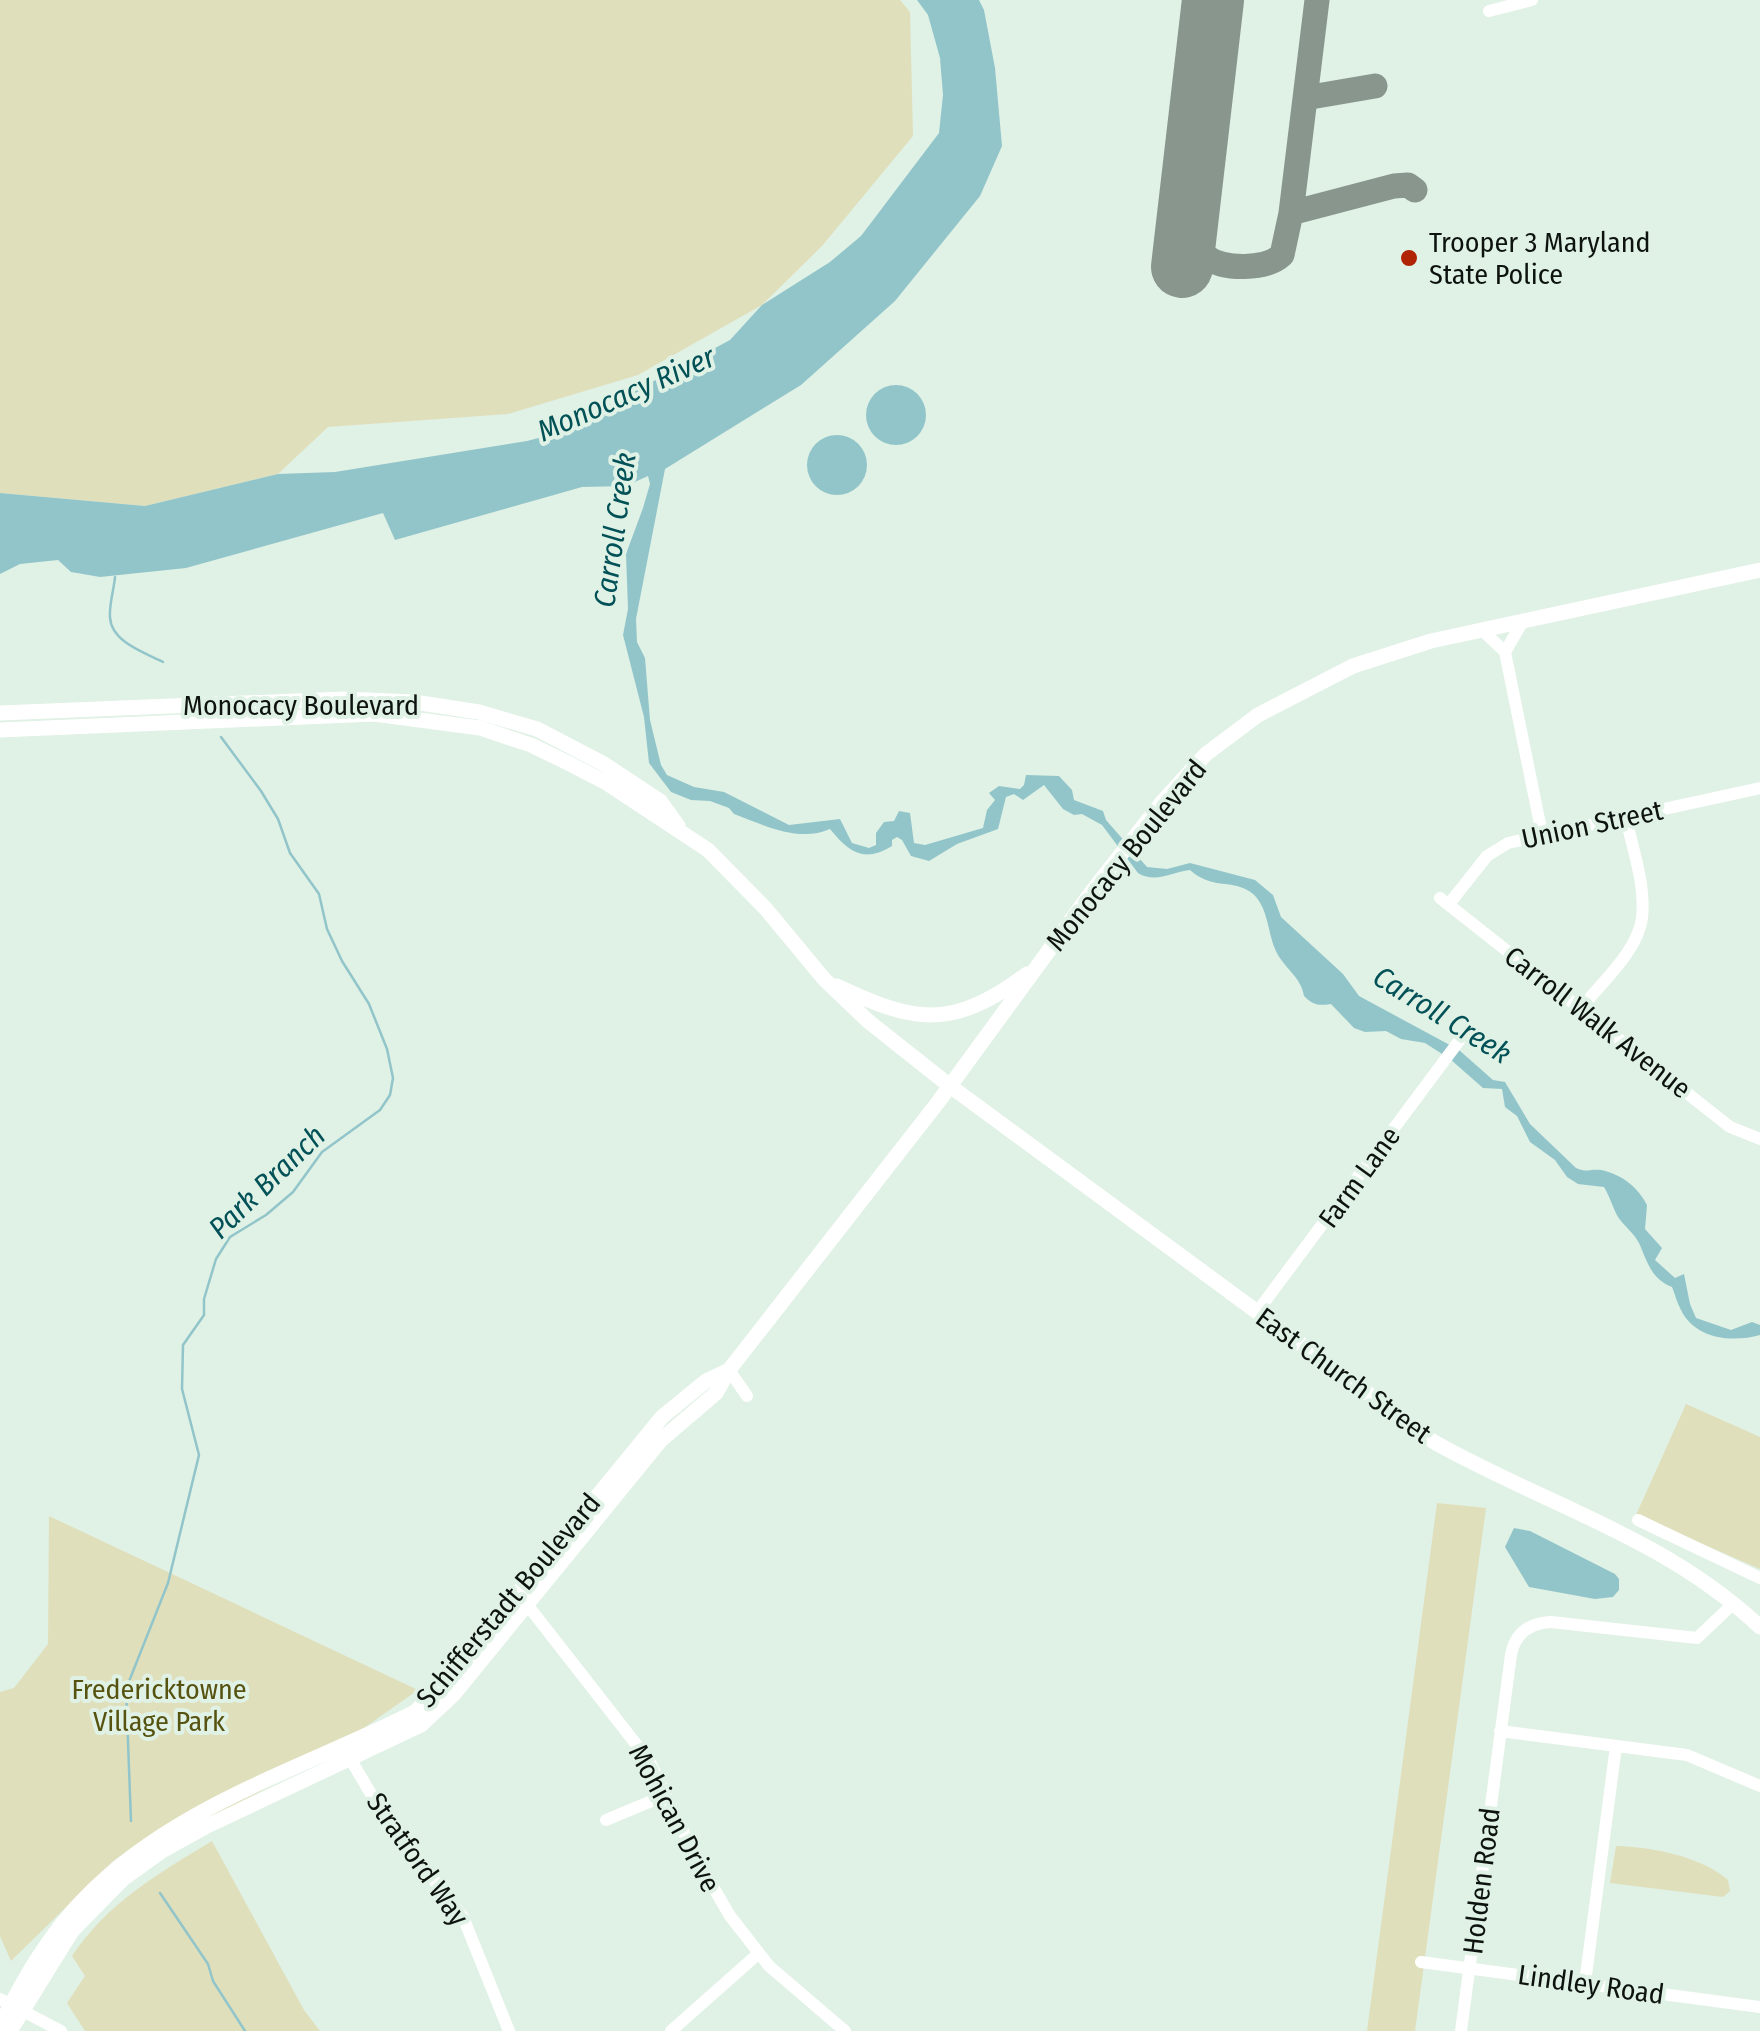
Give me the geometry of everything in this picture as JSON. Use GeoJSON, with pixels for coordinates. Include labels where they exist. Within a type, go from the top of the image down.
{"type":"FeatureCollection","features":[{"type":"Feature","properties":{"kind":"main road","name":"Monocacy Boulevard"},"geometry":{"type":"LineString","coordinates":[[0,730],[374,714],[480,728],[531,745],[604,782],[708,850],[739,878],[824,980],[950,1086],[1163,801],[1206,754],[1258,716],[1353,666],[1431,641],[1760,570]]}},
{"type":"Feature","properties":{"kind":"main road","name":"Monocacy Boulevard"},"geometry":{"type":"LineString","coordinates":[[0,713],[342,699],[414,702],[479,712],[537,729],[604,764],[660,802],[684,833]]}},
{"type":"Feature","properties":{"kind":"main road"},"geometry":{"type":"LineString","coordinates":[[824,980],[905,1014],[937,1016],[975,1007],[1038,965]]}},
{"type":"Feature","properties":{"kind":"main road","name":"East Church Street"},"geometry":{"type":"LineString","coordinates":[[950,1086],[1434,1442],[1655,1549],[1714,1586],[1760,1627]]}},
{"type":"Feature","properties":{"kind":"main road","name":"Schifferstadt Boulevard"},"geometry":{"type":"LineString","coordinates":[[0,2026],[58,1930],[84,1898],[133,1854],[192,1816],[347,1752],[415,1712],[441,1687],[661,1440],[716,1394],[729,1370],[950,1086]]}},
{"type":"Feature","properties":{"kind":"main road","name":"Schifferstadt Boulevard"},"geometry":{"type":"LineString","coordinates":[[10,2005],[10,2031]]}},
{"type":"Feature","properties":{"kind":"street"},"geometry":{"type":"LineString","coordinates":[[1489,11],[1532,0]]}},
{"type":"Feature","properties":{"kind":"street"},"geometry":{"type":"LineString","coordinates":[[1505,652],[1523,621]]}},
{"type":"Feature","properties":{"kind":"street"},"geometry":{"type":"LineString","coordinates":[[1482,630],[1505,652],[1542,834]]}},
{"type":"Feature","properties":{"kind":"street","name":"Union Street"},"geometry":{"type":"LineString","coordinates":[[1445,901],[1488,856],[1508,843],[1760,788]]}},
{"type":"Feature","properties":{"kind":"street"},"geometry":{"type":"LineString","coordinates":[[1581,1008],[1638,935],[1642,918],[1642,892],[1626,816]]}},
{"type":"Feature","properties":{"kind":"street","name":"Carroll Walk Avenue"},"geometry":{"type":"LineString","coordinates":[[1445,901],[1730,1127],[1760,1139]]}},
{"type":"Feature","properties":{"kind":"street","name":"Farm Lane"},"geometry":{"type":"LineString","coordinates":[[1257,1312],[1458,1040]]}},
{"type":"Feature","properties":{"kind":"street"},"geometry":{"type":"LineString","coordinates":[[729,1370],[747,1396]]}},
{"type":"Feature","properties":{"kind":"street"},"geometry":{"type":"LineString","coordinates":[[1638,1520],[1760,1578]]}},
{"type":"Feature","properties":{"kind":"street","name":"Mohican Drive"},"geometry":{"type":"LineString","coordinates":[[522,1598],[636,1742],[714,1892],[758,1954],[794,1990],[845,2031]]}},
{"type":"Feature","properties":{"kind":"street","name":"Holden Road"},"geometry":{"type":"LineString","coordinates":[[1460,2031],[1512,1647],[1531,1624],[1550,1622],[1688,1640],[1704,1634],[1734,1602]]}},
{"type":"Feature","properties":{"kind":"street"},"geometry":{"type":"LineString","coordinates":[[1500,1731],[1698,1758],[1760,1786]]}},
{"type":"Feature","properties":{"kind":"street"},"geometry":{"type":"LineString","coordinates":[[1585,1983],[1616,1746]]}},
{"type":"Feature","properties":{"kind":"street","name":"Stratford Way"},"geometry":{"type":"LineString","coordinates":[[347,1752],[384,1816],[463,1918],[509,2031]]}},
{"type":"Feature","properties":{"kind":"street"},"geometry":{"type":"LineString","coordinates":[[606,1820],[666,1795]]}},
{"type":"Feature","properties":{"kind":"street"},"geometry":{"type":"LineString","coordinates":[[671,2031],[758,1954]]}},
{"type":"Feature","properties":{"kind":"street","name":"Lindley Road"},"geometry":{"type":"LineString","coordinates":[[1422,1962],[1760,2007]]}},
{"type":"Feature","properties":{"kind":"street"},"geometry":{"type":"LineString","coordinates":[[10,2005],[60,2031]]}},
{"type":"Feature","properties":{"kind":"green space"},"geometry":{"type":"Polygon","coordinates":[[[0,0],[900,0],[910,12],[913,136],[822,246],[762,305],[638,375],[508,414],[328,427],[278,474],[145,506],[0,493],[0,0]]]}},
{"type":"Feature","properties":{"kind":"green space"},"geometry":{"type":"Polygon","coordinates":[[[1686,1404],[1760,1437],[1760,1569],[1636,1515],[1686,1404]]]}},
{"type":"Feature","properties":{"kind":"green space"},"geometry":{"type":"Polygon","coordinates":[[[1437,1503],[1486,1508],[1415,2031],[1367,2031],[1437,1503]]]}},
{"type":"Feature","properties":{"kind":"green space","name":"Fredericktowne Village Park"},"geometry":{"type":"Polygon","coordinates":[[[49,1516],[418,1690],[311,1765],[192,1827],[146,1838],[113,1861],[11,1961],[0,1936],[0,1692],[14,1688],[48,1644],[49,1516]]]}},
{"type":"Feature","properties":{"kind":"green space"},"geometry":{"type":"Polygon","coordinates":[[[212,1841],[304,2010],[320,2031],[85,2031],[67,2003],[85,1976],[72,1956],[118,1905],[212,1841]]]}},
{"type":"Feature","properties":{"kind":"green space"},"geometry":{"type":"Polygon","coordinates":[[[1616,1846],[1690,1859],[1728,1880],[1730,1891],[1723,1897],[1610,1883],[1616,1846]]]}},
{"type":"Feature","properties":{"kind":"water"},"geometry":{"type":"Polygon","coordinates":[[[917,0],[979,0],[995,68],[1002,146],[980,196],[895,301],[801,385],[665,469],[636,619],[637,642],[645,658],[650,720],[667,775],[694,787],[724,792],[789,825],[840,819],[852,843],[869,848],[876,845],[876,833],[884,822],[894,821],[899,811],[910,813],[914,843],[925,845],[983,828],[987,810],[995,800],[989,793],[999,786],[1020,789],[1026,775],[1059,776],[1072,790],[1074,800],[1103,811],[1106,820],[1147,867],[1167,869],[1190,863],[1255,880],[1273,895],[1281,917],[1343,974],[1359,996],[1459,1050],[1493,1080],[1505,1082],[1530,1124],[1576,1168],[1608,1172],[1634,1187],[1647,1205],[1645,1229],[1662,1248],[1655,1260],[1675,1278],[1684,1274],[1696,1318],[1731,1330],[1752,1322],[1760,1325],[1760,1335],[1738,1339],[1715,1336],[1687,1320],[1672,1287],[1651,1269],[1604,1187],[1578,1184],[1530,1142],[1517,1116],[1505,1107],[1502,1089],[1483,1088],[1425,1043],[1401,1039],[1386,1031],[1354,1028],[1331,1004],[1316,1004],[1307,999],[1278,956],[1263,910],[1249,891],[1206,880],[1190,870],[1157,877],[1138,873],[1102,825],[1063,809],[1044,785],[1023,800],[1014,794],[1006,797],[998,829],[957,844],[929,861],[911,856],[897,837],[892,846],[864,854],[850,849],[830,829],[806,834],[782,831],[710,801],[691,800],[671,792],[649,763],[644,717],[623,635],[628,609],[626,554],[650,484],[648,476],[626,486],[582,487],[395,540],[383,513],[186,568],[100,577],[71,572],[58,560],[20,564],[0,574],[0,493],[145,506],[278,474],[335,472],[527,441],[557,433],[730,340],[762,305],[830,262],[861,236],[939,133],[943,95],[940,58],[928,15],[917,0]]]}},
{"type":"Feature","properties":{"kind":"water"},"geometry":{"type":"Polygon","coordinates":[[[896,385],[917,394],[926,415],[917,436],[896,445],[875,436],[866,415],[875,394],[896,385]]]}},
{"type":"Feature","properties":{"kind":"water"},"geometry":{"type":"Polygon","coordinates":[[[837,435],[858,444],[867,465],[858,486],[837,495],[816,486],[807,465],[816,444],[837,435]]]}},
{"type":"Feature","properties":{"kind":"water"},"geometry":{"type":"Polygon","coordinates":[[[1514,1528],[1530,1531],[1615,1574],[1619,1590],[1613,1597],[1595,1599],[1529,1587],[1505,1547],[1514,1528]]]}},
{"type":"Feature","properties":{"kind":"waterway","name":"Park Branch"},"geometry":{"type":"LineString","coordinates":[[115,577],[112,626],[130,646],[163,662]]}},
{"type":"Feature","properties":{"kind":"waterway","name":"Park Branch"},"geometry":{"type":"LineString","coordinates":[[131,1821],[126,1689],[168,1583],[199,1455],[182,1389],[183,1345],[204,1315],[204,1299],[216,1259],[230,1237],[266,1215],[293,1192],[322,1152],[380,1110],[390,1095],[393,1078],[387,1049],[369,1004],[327,929],[319,894],[290,853],[278,819],[261,791],[221,737]]}},
{"type":"Feature","properties":{"kind":"waterway","name":"Park Branch"},"geometry":{"type":"LineString","coordinates":[[160,1893],[208,1964],[213,1981],[245,2031]]}},
{"type":"Feature","properties":{"kind":"taxiway"},"geometry":{"type":"LineString","coordinates":[[1186,231],[1203,255],[1223,264],[1256,266],[1282,255],[1291,213],[1317,0]]}},
{"type":"Feature","properties":{"kind":"taxiway"},"geometry":{"type":"LineString","coordinates":[[1305,98],[1375,86]]}},
{"type":"Feature","properties":{"kind":"taxiway"},"geometry":{"type":"LineString","coordinates":[[1291,213],[1394,186],[1408,185],[1415,190]]}},
{"type":"Feature","properties":{"kind":"runway"},"geometry":{"type":"LineString","coordinates":[[1182,267],[1213,0]]}},
{"type":"Feature","properties":{"kind":"place","name":"Trooper 3 Maryland State Police"},"geometry":{"type":"Point","coordinates":[1409,258]}},
{"type":"Feature","properties":{"kind":"water label","name":"Monocacy River"},"geometry":{"type":"Point","coordinates":[626,394]}},
{"type":"Feature","properties":{"kind":"water label","name":"Carroll Creek"},"geometry":{"type":"Point","coordinates":[615,530]}},
{"type":"Feature","properties":{"kind":"water label","name":"Carroll Creek"},"geometry":{"type":"Point","coordinates":[1442,1015]}}]}
